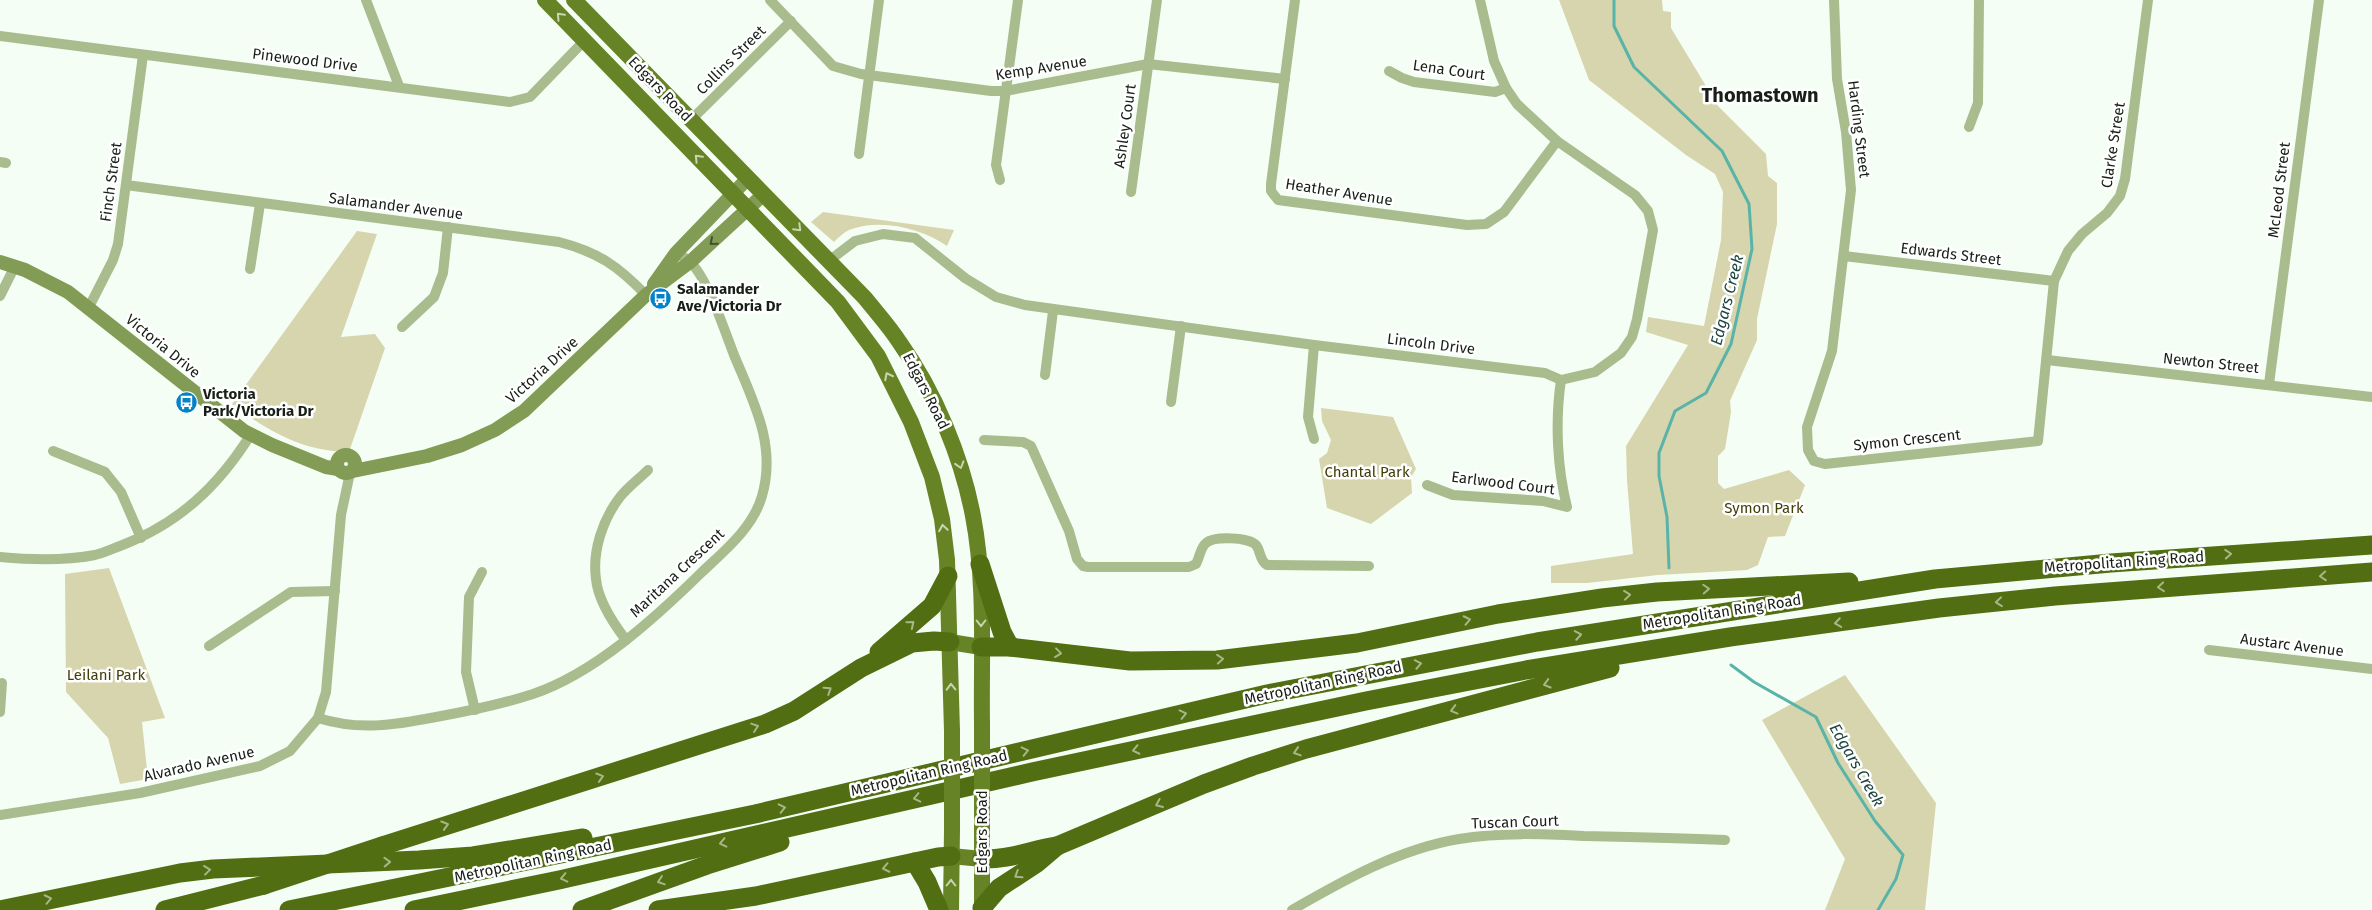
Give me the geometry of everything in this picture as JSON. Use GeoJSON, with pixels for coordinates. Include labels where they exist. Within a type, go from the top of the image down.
{"type":"FeatureCollection","features":[{"type":"Feature","properties":{"kind":"highway","name":"Metropolitan Ring Road"},"geometry":{"type":"LineString","coordinates":[[289,910],[755,814],[1239,701],[1392,668],[1592,632],[1935,579],[2091,564],[2372,545]]}},
{"type":"Feature","properties":{"kind":"highway"},"geometry":{"type":"LineString","coordinates":[[980,564],[1002,632],[1010,647]]}},
{"type":"Feature","properties":{"kind":"highway","name":"Metropolitan Ring Road"},"geometry":{"type":"LineString","coordinates":[[414,910],[559,880],[1032,772],[1433,687],[1730,637],[1939,608],[2055,596],[2372,572]]}},
{"type":"Feature","properties":{"kind":"highway"},"geometry":{"type":"LineString","coordinates":[[861,668],[932,606],[948,576]]}},
{"type":"Feature","properties":{"kind":"highway"},"geometry":{"type":"LineString","coordinates":[[981,647],[1010,647],[1130,661],[1217,660],[1357,643],[1498,614],[1602,598],[1658,592],[1935,579]]}},
{"type":"Feature","properties":{"kind":"highway"},"geometry":{"type":"LineString","coordinates":[[982,859],[1005,859],[1032,850],[1057,846],[1204,784],[1298,752],[1570,677],[1730,637]]}},
{"type":"Feature","properties":{"kind":"highway"},"geometry":{"type":"LineString","coordinates":[[165,910],[264,884],[764,724],[794,711],[861,668],[912,643],[934,640],[950,642]]}},
{"type":"Feature","properties":{"kind":"highway"},"geometry":{"type":"LineString","coordinates":[[582,910],[715,862],[796,838],[890,805]]}},
{"type":"Feature","properties":{"kind":"highway"},"geometry":{"type":"LineString","coordinates":[[0,910],[204,870],[246,866],[400,861],[473,856],[618,832],[755,814]]}},
{"type":"Feature","properties":{"kind":"highway"},"geometry":{"type":"LineString","coordinates":[[982,909],[999,888],[1037,863],[1057,846]]}},
{"type":"Feature","properties":{"kind":"highway"},"geometry":{"type":"LineString","coordinates":[[658,910],[756,896],[951,856]]}},
{"type":"Feature","properties":{"kind":"highway"},"geometry":{"type":"LineString","coordinates":[[915,862],[927,882],[939,910]]}},
{"type":"Feature","properties":{"kind":"main road","name":"Edgars Road"},"geometry":{"type":"LineString","coordinates":[[545,0],[838,302],[878,356],[911,422],[932,477],[942,519],[948,576],[952,731],[951,910]]}},
{"type":"Feature","properties":{"kind":"main road","name":"Edgars Road"},"geometry":{"type":"LineString","coordinates":[[574,0],[830,260],[865,298],[901,344],[926,388],[950,437],[974,518],[980,564],[982,909]]}},
{"type":"Feature","properties":{"kind":"main road"},"geometry":{"type":"LineString","coordinates":[[950,642],[981,647]]}},
{"type":"Feature","properties":{"kind":"main road"},"geometry":{"type":"LineString","coordinates":[[951,856],[982,859]]}},
{"type":"Feature","properties":{"kind":"street"},"geometry":{"type":"LineString","coordinates":[[366,0],[399,86]]}},
{"type":"Feature","properties":{"kind":"street","name":"Kemp Avenue"},"geometry":{"type":"LineString","coordinates":[[770,0],[833,66],[869,76],[991,91],[1005,91],[1148,64],[1285,79]]}},
{"type":"Feature","properties":{"kind":"street"},"geometry":{"type":"LineString","coordinates":[[859,154],[879,0]]}},
{"type":"Feature","properties":{"kind":"street"},"geometry":{"type":"LineString","coordinates":[[1000,180],[996,165],[1018,0]]}},
{"type":"Feature","properties":{"kind":"street","name":"Ashley Court"},"geometry":{"type":"LineString","coordinates":[[1131,192],[1157,0]]}},
{"type":"Feature","properties":{"kind":"street","name":"Heather Avenue"},"geometry":{"type":"LineString","coordinates":[[1296,0],[1271,184],[1274,195],[1278,200],[1467,225],[1486,224],[1504,212],[1558,141]]}},
{"type":"Feature","properties":{"kind":"street"},"geometry":{"type":"LineString","coordinates":[[1480,0],[1489,44],[1506,88],[1532,120],[1558,141],[1635,195],[1648,211],[1653,230],[1632,337],[1621,353],[1595,372],[1561,380]]}},
{"type":"Feature","properties":{"kind":"street","name":"Harding Street"},"geometry":{"type":"LineString","coordinates":[[1832,352],[1851,190],[1846,132],[1837,78],[1834,0]]}},
{"type":"Feature","properties":{"kind":"street"},"geometry":{"type":"LineString","coordinates":[[1970,127],[1978,102],[1979,0]]}},
{"type":"Feature","properties":{"kind":"street","name":"Clarke Street"},"geometry":{"type":"LineString","coordinates":[[2047,360],[2054,281],[2068,251],[2082,234],[2107,213],[2120,196],[2125,179],[2148,0]]}},
{"type":"Feature","properties":{"kind":"street","name":"McLeod Street"},"geometry":{"type":"LineString","coordinates":[[2269,384],[2319,0]]}},
{"type":"Feature","properties":{"kind":"street","name":"Collins Street"},"geometry":{"type":"LineString","coordinates":[[691,120],[791,21]]}},
{"type":"Feature","properties":{"kind":"street","name":"Pinewood Drive"},"geometry":{"type":"LineString","coordinates":[[0,36],[399,86],[510,102],[530,96],[584,41]]}},
{"type":"Feature","properties":{"kind":"street","name":"Finch Street"},"geometry":{"type":"LineString","coordinates":[[89,307],[113,260],[118,244],[143,55]]}},
{"type":"Feature","properties":{"kind":"street","name":"Lena Court"},"geometry":{"type":"LineString","coordinates":[[1389,71],[1414,82],[1495,92],[1506,88]]}},
{"type":"Feature","properties":{"kind":"street","name":"Victoria Drive"},"geometry":{"type":"LineString","coordinates":[[646,294],[676,252],[732,192],[748,178]]}},
{"type":"Feature","properties":{"kind":"street","name":"Salamander Avenue"},"geometry":{"type":"LineString","coordinates":[[126,185],[559,242],[586,249],[615,265],[646,294]]}},
{"type":"Feature","properties":{"kind":"street","name":"Victoria Drive"},"geometry":{"type":"LineString","coordinates":[[8,264],[52,283],[89,307],[248,432],[272,445],[306,457],[346,467],[388,463],[427,456],[462,445],[495,430],[524,412],[646,294],[687,264],[764,194]]}},
{"type":"Feature","properties":{"kind":"street"},"geometry":{"type":"LineString","coordinates":[[250,269],[260,204]]}},
{"type":"Feature","properties":{"kind":"street"},"geometry":{"type":"LineString","coordinates":[[402,327],[434,297],[443,273],[448,228]]}},
{"type":"Feature","properties":{"kind":"street","name":"Lincoln Drive"},"geometry":{"type":"LineString","coordinates":[[830,260],[855,241],[883,234],[915,238],[964,278],[996,297],[1053,310],[1314,345],[1545,373],[1561,380]]}},
{"type":"Feature","properties":{"kind":"street","name":"Maritana Crescent"},"geometry":{"type":"LineString","coordinates":[[320,713],[361,727],[392,726],[475,710],[535,693],[584,670],[626,640],[666,608],[744,531],[762,499],[764,488],[768,457],[762,424],[706,288],[676,252]]}},
{"type":"Feature","properties":{"kind":"street","name":"Edwards Street"},"geometry":{"type":"LineString","coordinates":[[1844,256],[2054,281]]}},
{"type":"Feature","properties":{"kind":"street"},"geometry":{"type":"LineString","coordinates":[[1,294],[10,281],[8,264]]}},
{"type":"Feature","properties":{"kind":"street"},"geometry":{"type":"LineString","coordinates":[[1045,375],[1053,310]]}},
{"type":"Feature","properties":{"kind":"street"},"geometry":{"type":"LineString","coordinates":[[1171,402],[1181,326]]}},
{"type":"Feature","properties":{"kind":"street"},"geometry":{"type":"LineString","coordinates":[[1314,345],[1308,417],[1314,439]]}},
{"type":"Feature","properties":{"kind":"street","name":"Symon Crescent"},"geometry":{"type":"LineString","coordinates":[[1832,352],[1807,427],[1808,450],[1814,461],[1825,464],[2038,441],[2047,360]]}},
{"type":"Feature","properties":{"kind":"street","name":"Newton Street"},"geometry":{"type":"LineString","coordinates":[[2047,360],[2372,397]]}},
{"type":"Feature","properties":{"kind":"street","name":"Earlwood Court"},"geometry":{"type":"LineString","coordinates":[[1426,485],[1453,496],[1543,501],[1567,507],[1561,484],[1558,399],[1561,380]]}},
{"type":"Feature","properties":{"kind":"street"},"geometry":{"type":"LineString","coordinates":[[0,557],[52,560],[96,555],[141,538],[177,518],[212,487],[248,432]]}},
{"type":"Feature","properties":{"kind":"street"},"geometry":{"type":"LineString","coordinates":[[984,440],[1023,442],[1031,446],[1069,531],[1077,559],[1083,566],[1189,567],[1196,564],[1203,546],[1210,540],[1243,539],[1254,543],[1262,561],[1267,565],[1369,566]]}},
{"type":"Feature","properties":{"kind":"street"},"geometry":{"type":"LineString","coordinates":[[54,451],[104,472],[120,492],[141,538]]}},
{"type":"Feature","properties":{"kind":"street","name":"Alvarado Avenue"},"geometry":{"type":"LineString","coordinates":[[0,811],[140,793],[260,766],[290,751],[320,713],[326,692],[346,467]]}},
{"type":"Feature","properties":{"kind":"street"},"geometry":{"type":"LineString","coordinates":[[626,640],[606,610],[596,580],[598,543],[605,521],[621,496],[648,470]]}},
{"type":"Feature","properties":{"kind":"street"},"geometry":{"type":"LineString","coordinates":[[475,710],[466,672],[469,597],[482,572]]}},
{"type":"Feature","properties":{"kind":"street"},"geometry":{"type":"LineString","coordinates":[[209,646],[291,592],[335,591]]}},
{"type":"Feature","properties":{"kind":"street","name":"Austarc Avenue"},"geometry":{"type":"LineString","coordinates":[[2209,650],[2372,669]]}},
{"type":"Feature","properties":{"kind":"street"},"geometry":{"type":"LineString","coordinates":[[0,712],[2,683]]}},
{"type":"Feature","properties":{"kind":"street","name":"Tuscan Court"},"geometry":{"type":"LineString","coordinates":[[1292,910],[1348,878],[1410,852],[1457,839],[1527,834],[1725,840]]}},
{"type":"Feature","properties":{"kind":"green space","name":"Symon Park"},"geometry":{"type":"Polygon","coordinates":[[[1559,0],[1662,0],[1663,11],[1671,12],[1671,28],[1718,106],[1766,154],[1768,176],[1777,183],[1777,224],[1757,319],[1757,340],[1730,401],[1731,412],[1725,449],[1718,456],[1718,483],[1724,489],[1789,470],[1805,485],[1785,536],[1768,537],[1758,565],[1747,570],[1658,575],[1587,583],[1551,583],[1551,566],[1633,554],[1626,446],[1688,345],[1646,332],[1648,317],[1704,326],[1721,240],[1723,192],[1715,174],[1686,155],[1589,80],[1559,0]]]}},
{"type":"Feature","properties":{"kind":"green space"},"geometry":{"type":"Polygon","coordinates":[[[823,212],[954,230],[947,246],[925,234],[887,225],[874,225],[849,230],[834,242],[811,222],[823,212]]]}},
{"type":"Feature","properties":{"kind":"green space"},"geometry":{"type":"Polygon","coordinates":[[[357,231],[377,234],[341,337],[375,334],[385,348],[349,452],[332,451],[301,444],[287,438],[259,423],[232,404],[357,231]]]}},
{"type":"Feature","properties":{"kind":"green space","name":"Chantal Park"},"geometry":{"type":"Polygon","coordinates":[[[1321,408],[1393,417],[1416,469],[1411,477],[1412,493],[1371,524],[1327,508],[1319,459],[1327,453],[1331,440],[1322,421],[1321,408]]]}},
{"type":"Feature","properties":{"kind":"green space","name":"Leilani Park"},"geometry":{"type":"Polygon","coordinates":[[[109,568],[165,718],[142,722],[148,779],[120,784],[108,738],[66,692],[65,574],[109,568]]]}},
{"type":"Feature","properties":{"kind":"green space"},"geometry":{"type":"Polygon","coordinates":[[[1845,675],[1936,803],[1925,910],[1825,910],[1845,859],[1762,720],[1845,675]]]}},
{"type":"Feature","properties":{"kind":"waterway","name":"Edgars Creek"},"geometry":{"type":"LineString","coordinates":[[1614,0],[1614,26],[1634,67],[1722,151],[1749,204],[1752,249],[1731,344],[1706,393],[1675,411],[1659,453],[1659,476],[1667,517],[1669,568]]}},
{"type":"Feature","properties":{"kind":"waterway","name":"Edgars Creek"},"geometry":{"type":"LineString","coordinates":[[1731,665],[1754,682],[1816,717],[1838,763],[1875,821],[1903,855],[1896,879],[1878,910]]}},
{"type":"Feature","properties":{"kind":"place","name":"Salamander Ave/Victoria Dr"},"geometry":{"type":"Point","coordinates":[661,298]}},
{"type":"Feature","properties":{"kind":"place","name":"Victoria Park/Victoria Dr"},"geometry":{"type":"Point","coordinates":[187,403]}},
{"type":"Feature","properties":{"kind":"district","name":"Thomastown"},"geometry":{"type":"Point","coordinates":[1760,95]}}]}
